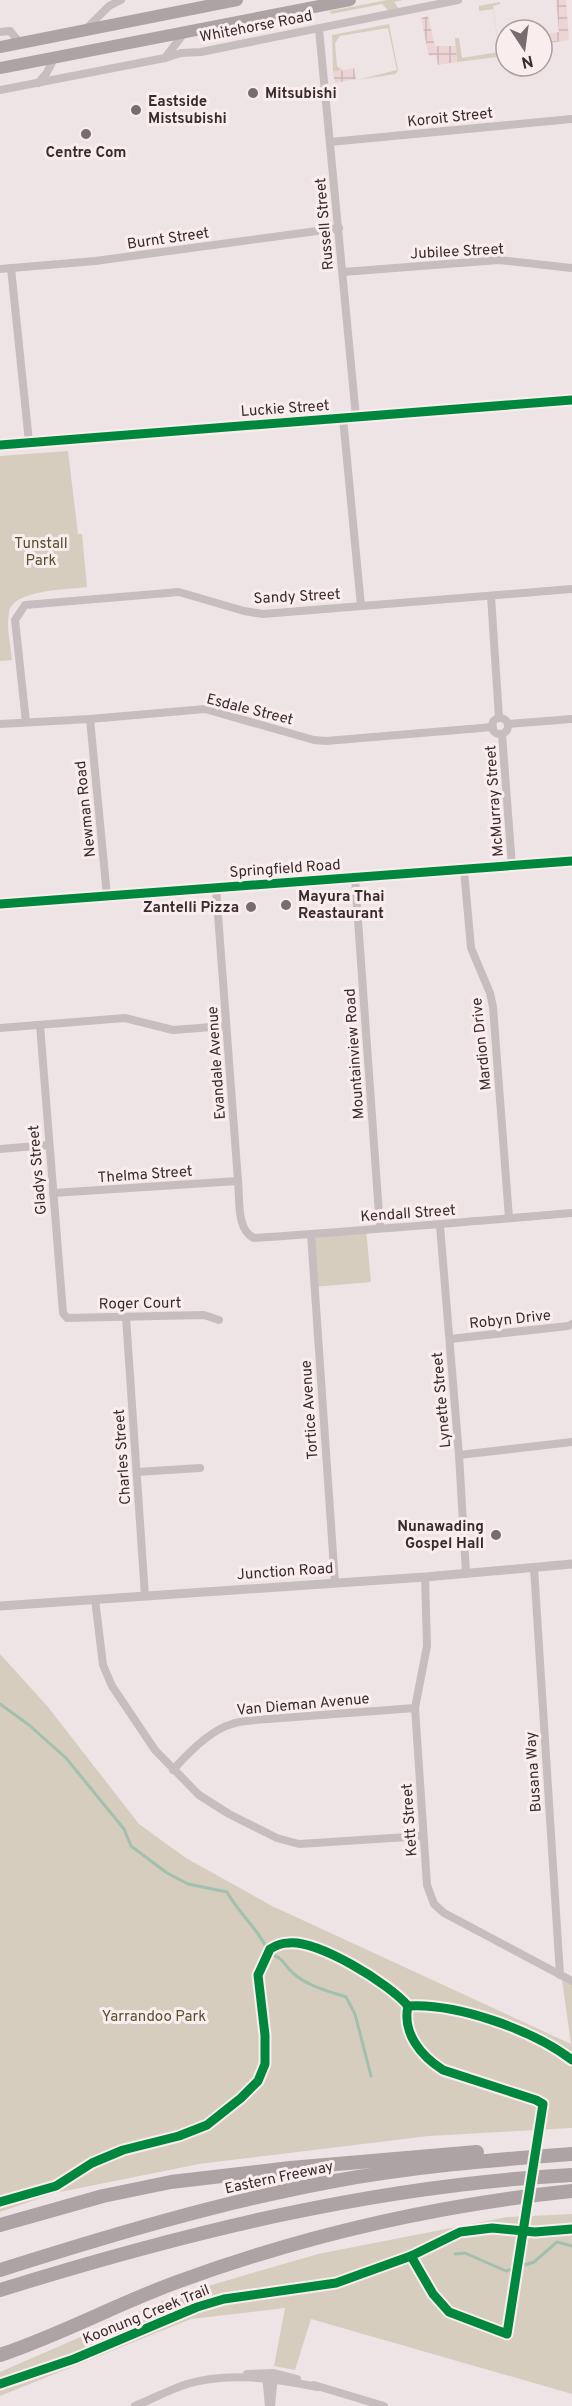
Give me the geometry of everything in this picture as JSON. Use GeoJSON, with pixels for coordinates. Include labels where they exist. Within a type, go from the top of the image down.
{"type":"FeatureCollection","features":[{"type":"Feature","properties":{"kind":"highway"},"geometry":{"type":"LineString","coordinates":[[0,2225],[138,2188],[204,2177],[442,2154],[572,2149]]}},
{"type":"Feature","properties":{"kind":"highway","name":"Eastern Freeway"},"geometry":{"type":"LineString","coordinates":[[0,2270],[157,2223],[317,2185],[444,2164],[572,2154]]}},
{"type":"Feature","properties":{"kind":"highway"},"geometry":{"type":"LineString","coordinates":[[0,2290],[159,2244],[287,2212],[429,2188],[572,2175]]}},
{"type":"Feature","properties":{"kind":"highway"},"geometry":{"type":"LineString","coordinates":[[0,2355],[178,2282],[267,2251],[340,2230],[462,2206],[572,2191]]}},
{"type":"Feature","properties":{"kind":"highway"},"geometry":{"type":"LineString","coordinates":[[0,2361],[30,2344]]}},
{"type":"Feature","properties":{"kind":"main road","name":"Whitehorse Road"},"geometry":{"type":"LineString","coordinates":[[0,47],[237,0]]}},
{"type":"Feature","properties":{"kind":"main road","name":"Whitehorse Road"},"geometry":{"type":"LineString","coordinates":[[0,68],[350,0]]}},
{"type":"Feature","properties":{"kind":"main road","name":"Springfield Road"},"geometry":{"type":"LineString","coordinates":[[0,904],[572,861]]}},
{"type":"Feature","properties":{"kind":"street"},"geometry":{"type":"LineString","coordinates":[[86,30],[109,6],[121,0]]}},
{"type":"Feature","properties":{"kind":"street","name":"Whitehorse Road"},"geometry":{"type":"LineString","coordinates":[[0,90],[458,0]]}},
{"type":"Feature","properties":{"kind":"street","name":"Russell Street"},"geometry":{"type":"LineString","coordinates":[[319,29],[356,417]]}},
{"type":"Feature","properties":{"kind":"street"},"geometry":{"type":"LineString","coordinates":[[0,32],[10,32],[20,43]]}},
{"type":"Feature","properties":{"kind":"street","name":"Whitehorse Road"},"geometry":{"type":"LineString","coordinates":[[165,58],[184,33]]}},
{"type":"Feature","properties":{"kind":"street"},"geometry":{"type":"LineString","coordinates":[[37,83],[46,74],[55,57]]}},
{"type":"Feature","properties":{"kind":"street","name":"Koroit Street"},"geometry":{"type":"LineString","coordinates":[[330,142],[572,119]]}},
{"type":"Feature","properties":{"kind":"street","name":"Burnt Street"},"geometry":{"type":"LineString","coordinates":[[0,269],[95,261],[339,228]]}},
{"type":"Feature","properties":{"kind":"street","name":"Jubilee Street"},"geometry":{"type":"LineString","coordinates":[[342,272],[499,260],[572,268]]}},
{"type":"Feature","properties":{"kind":"street"},"geometry":{"type":"LineString","coordinates":[[11,268],[28,442]]}},
{"type":"Feature","properties":{"kind":"street","name":"Luckie Street"},"geometry":{"type":"LineString","coordinates":[[0,445],[572,400]]}},
{"type":"Feature","properties":{"kind":"street"},"geometry":{"type":"LineString","coordinates":[[343,418],[361,606]]}},
{"type":"Feature","properties":{"kind":"street","name":"Sandy Street"},"geometry":{"type":"LineString","coordinates":[[26,722],[15,620],[26,605],[179,592],[244,611],[263,614],[572,589]]}},
{"type":"Feature","properties":{"kind":"street"},"geometry":{"type":"LineString","coordinates":[[490,596],[499,718]]}},
{"type":"Feature","properties":{"kind":"street","name":"Esdale Street"},"geometry":{"type":"LineString","coordinates":[[0,724],[90,720],[205,709],[314,740],[326,741],[493,727]]}},
{"type":"Feature","properties":{"kind":"street"},"geometry":{"type":"LineString","coordinates":[[499,718],[506,720],[508,724],[508,729],[502,734],[497,733],[493,727],[493,722],[499,718]]}},
{"type":"Feature","properties":{"kind":"street"},"geometry":{"type":"LineString","coordinates":[[508,724],[572,719]]}},
{"type":"Feature","properties":{"kind":"street","name":"Newman Road"},"geometry":{"type":"LineString","coordinates":[[90,720],[107,896]]}},
{"type":"Feature","properties":{"kind":"street","name":"McMurray Street"},"geometry":{"type":"LineString","coordinates":[[502,734],[512,866]]}},
{"type":"Feature","properties":{"kind":"street","name":"Mardion Drive"},"geometry":{"type":"LineString","coordinates":[[464,870],[471,948],[488,987],[493,1007],[509,1218]]}},
{"type":"Feature","properties":{"kind":"street","name":"Mountainview Road"},"geometry":{"type":"LineString","coordinates":[[355,878],[380,1228]]}},
{"type":"Feature","properties":{"kind":"street","name":"Evandale Avenue"},"geometry":{"type":"LineString","coordinates":[[216,888],[242,1227],[247,1234]]}},
{"type":"Feature","properties":{"kind":"street"},"geometry":{"type":"LineString","coordinates":[[0,1028],[125,1018],[173,1030],[226,1026]]}},
{"type":"Feature","properties":{"kind":"street","name":"Gladys Street"},"geometry":{"type":"LineString","coordinates":[[40,1025],[63,1313]]}},
{"type":"Feature","properties":{"kind":"street"},"geometry":{"type":"LineString","coordinates":[[0,1149],[48,1145]]}},
{"type":"Feature","properties":{"kind":"street","name":"Thelma Street"},"geometry":{"type":"LineString","coordinates":[[53,1193],[238,1182]]}},
{"type":"Feature","properties":{"kind":"street","name":"Kendall Street"},"geometry":{"type":"LineString","coordinates":[[247,1234],[254,1238],[380,1228],[440,1226],[572,1213]]}},
{"type":"Feature","properties":{"kind":"street","name":"Lynette Street"},"geometry":{"type":"LineString","coordinates":[[440,1226],[459,1455],[466,1573]]}},
{"type":"Feature","properties":{"kind":"street","name":"Tortice Avenue"},"geometry":{"type":"LineString","coordinates":[[310,1234],[335,1583]]}},
{"type":"Feature","properties":{"kind":"street","name":"Roger Court"},"geometry":{"type":"LineString","coordinates":[[63,1313],[67,1318],[204,1315],[219,1320]]}},
{"type":"Feature","properties":{"kind":"street","name":"Charles Street"},"geometry":{"type":"LineString","coordinates":[[126,1317],[145,1596]]}},
{"type":"Feature","properties":{"kind":"street","name":"Robyn Drive"},"geometry":{"type":"LineString","coordinates":[[450,1338],[572,1324]]}},
{"type":"Feature","properties":{"kind":"street"},"geometry":{"type":"LineString","coordinates":[[459,1455],[572,1442]]}},
{"type":"Feature","properties":{"kind":"street"},"geometry":{"type":"LineString","coordinates":[[137,1472],[200,1468]]}},
{"type":"Feature","properties":{"kind":"street","name":"Junction Road"},"geometry":{"type":"LineString","coordinates":[[0,1606],[425,1577],[572,1564]]}},
{"type":"Feature","properties":{"kind":"street","name":"Busana Way"},"geometry":{"type":"LineString","coordinates":[[534,1568],[560,1975]]}},
{"type":"Feature","properties":{"kind":"street","name":"Kett Street"},"geometry":{"type":"LineString","coordinates":[[425,1577],[427,1646],[415,1708],[427,1886],[434,1904],[444,1913],[572,1981]]}},
{"type":"Feature","properties":{"kind":"street"},"geometry":{"type":"LineString","coordinates":[[95,1599],[103,1665],[112,1686],[155,1750],[199,1795],[229,1814],[277,1838],[299,1844],[423,1836]]}},
{"type":"Feature","properties":{"kind":"street","name":"Van Dieman Avenue"},"geometry":{"type":"LineString","coordinates":[[173,1770],[211,1735],[230,1724],[255,1720],[415,1708]]}},
{"type":"Feature","properties":{"kind":"street"},"geometry":{"type":"LineString","coordinates":[[270,2376],[270,2406]]}},
{"type":"Feature","properties":{"kind":"street"},"geometry":{"type":"LineString","coordinates":[[135,2406],[189,2384],[235,2377],[270,2376],[294,2378],[384,2406]]}},
{"type":"Feature","properties":{"kind":"green space"},"geometry":{"type":"Polygon","coordinates":[[[387,0],[403,0],[394,2],[399,9],[389,11],[382,4],[331,14],[330,11],[387,0]]]}},
{"type":"Feature","properties":{"kind":"green space"},"geometry":{"type":"Polygon","coordinates":[[[500,2],[493,6],[495,18],[493,9],[479,11],[479,6],[500,2]]]}},
{"type":"Feature","properties":{"kind":"green space"},"geometry":{"type":"Polygon","coordinates":[[[389,24],[398,70],[396,74],[357,80],[397,70],[388,28],[340,36],[335,43],[337,66],[342,70],[333,72],[332,35],[389,24]]]}},
{"type":"Feature","properties":{"kind":"green space"},"geometry":{"type":"Polygon","coordinates":[[[455,38],[459,38],[462,58],[494,53],[494,57],[457,62],[455,38]]]}},
{"type":"Feature","properties":{"kind":"green space","name":"Tunstall Park"},"geometry":{"type":"Polygon","coordinates":[[[68,451],[78,534],[82,534],[87,587],[42,592],[20,599],[12,605],[8,625],[12,660],[0,661],[0,456],[68,451]]]}},
{"type":"Feature","properties":{"kind":"green space"},"geometry":{"type":"Polygon","coordinates":[[[366,1229],[371,1282],[314,1287],[311,1234],[366,1229]]]}},
{"type":"Feature","properties":{"kind":"green space","name":"Yarrandoo Park"},"geometry":{"type":"Polygon","coordinates":[[[0,1654],[48,1707],[139,1824],[186,1858],[272,1906],[571,2044],[562,1980],[572,1985],[572,2128],[429,2136],[199,2164],[55,2193],[0,2212],[0,1654]]]}},
{"type":"Feature","properties":{"kind":"green space"},"geometry":{"type":"Polygon","coordinates":[[[572,2214],[572,2394],[311,2319],[295,2370],[274,2366],[285,2308],[191,2319],[0,2396],[0,2372],[177,2295],[318,2254],[507,2217],[572,2214]]]}},
{"type":"Feature","properties":{"kind":"shaded area"},"geometry":{"type":"Polygon","coordinates":[[[556,0],[566,0],[569,40],[554,42],[554,33],[559,32],[556,0]]]}},
{"type":"Feature","properties":{"kind":"shaded area"},"geometry":{"type":"Polygon","coordinates":[[[428,16],[435,46],[456,46],[457,62],[438,65],[436,55],[429,56],[421,18],[428,16]]]}},
{"type":"Feature","properties":{"kind":"shaded area"},"geometry":{"type":"Polygon","coordinates":[[[354,68],[356,79],[335,83],[333,72],[354,68]]]}},
{"type":"Feature","properties":{"kind":"waterway"},"geometry":{"type":"LineString","coordinates":[[0,1704],[29,1725],[66,1758],[124,1829],[131,1846],[167,1873],[188,1884],[227,1892],[260,1936],[269,1953],[282,1960],[294,1974],[306,1982],[346,1997],[355,2014],[371,2076]]}},
{"type":"Feature","properties":{"kind":"waterway"},"geometry":{"type":"LineString","coordinates":[[455,2254],[465,2253],[506,2271],[534,2262],[557,2242],[572,2246]]}},
{"type":"Feature","properties":{"kind":"cycle path"},"geometry":{"type":"LineString","coordinates":[[0,445],[572,400]]}},
{"type":"Feature","properties":{"kind":"cycle path"},"geometry":{"type":"LineString","coordinates":[[0,904],[572,861]]}},
{"type":"Feature","properties":{"kind":"cycle path"},"geometry":{"type":"LineString","coordinates":[[0,2202],[56,2186],[92,2163],[123,2150],[179,2136],[207,2125],[241,2098],[258,2081],[265,2064],[265,2035],[258,1975],[270,1949],[283,1944],[301,1944],[334,1955],[386,1986],[408,2006],[449,2009],[494,2021],[537,2038],[572,2060]]}},
{"type":"Feature","properties":{"kind":"cycle path"},"geometry":{"type":"LineString","coordinates":[[408,2006],[408,2025],[415,2043],[427,2058],[443,2070],[543,2104],[507,2334],[449,2312],[433,2294],[411,2256]]}},
{"type":"Feature","properties":{"kind":"cycle path","name":"Koonung Creek Trail"},"geometry":{"type":"LineString","coordinates":[[0,2384],[74,2359],[197,2307],[224,2299],[336,2283],[411,2256],[460,2232],[492,2228],[535,2232],[572,2229]]}},
{"type":"Feature","properties":{"kind":"place","name":"Mitsubishi"},"geometry":{"type":"Point","coordinates":[253,93]}},
{"type":"Feature","properties":{"kind":"place","name":"Eastside Mistsubishi"},"geometry":{"type":"Point","coordinates":[136,110]}},
{"type":"Feature","properties":{"kind":"place","name":"Centre Com"},"geometry":{"type":"Point","coordinates":[86,134]}},
{"type":"Feature","properties":{"kind":"place","name":"Mayura Thai Reastaurant"},"geometry":{"type":"Point","coordinates":[286,905]}},
{"type":"Feature","properties":{"kind":"place","name":"Zantelli Pizza"},"geometry":{"type":"Point","coordinates":[251,907]}},
{"type":"Feature","properties":{"kind":"place","name":"Nunawading Gospel Hall"},"geometry":{"type":"Point","coordinates":[496,1535]}}]}
